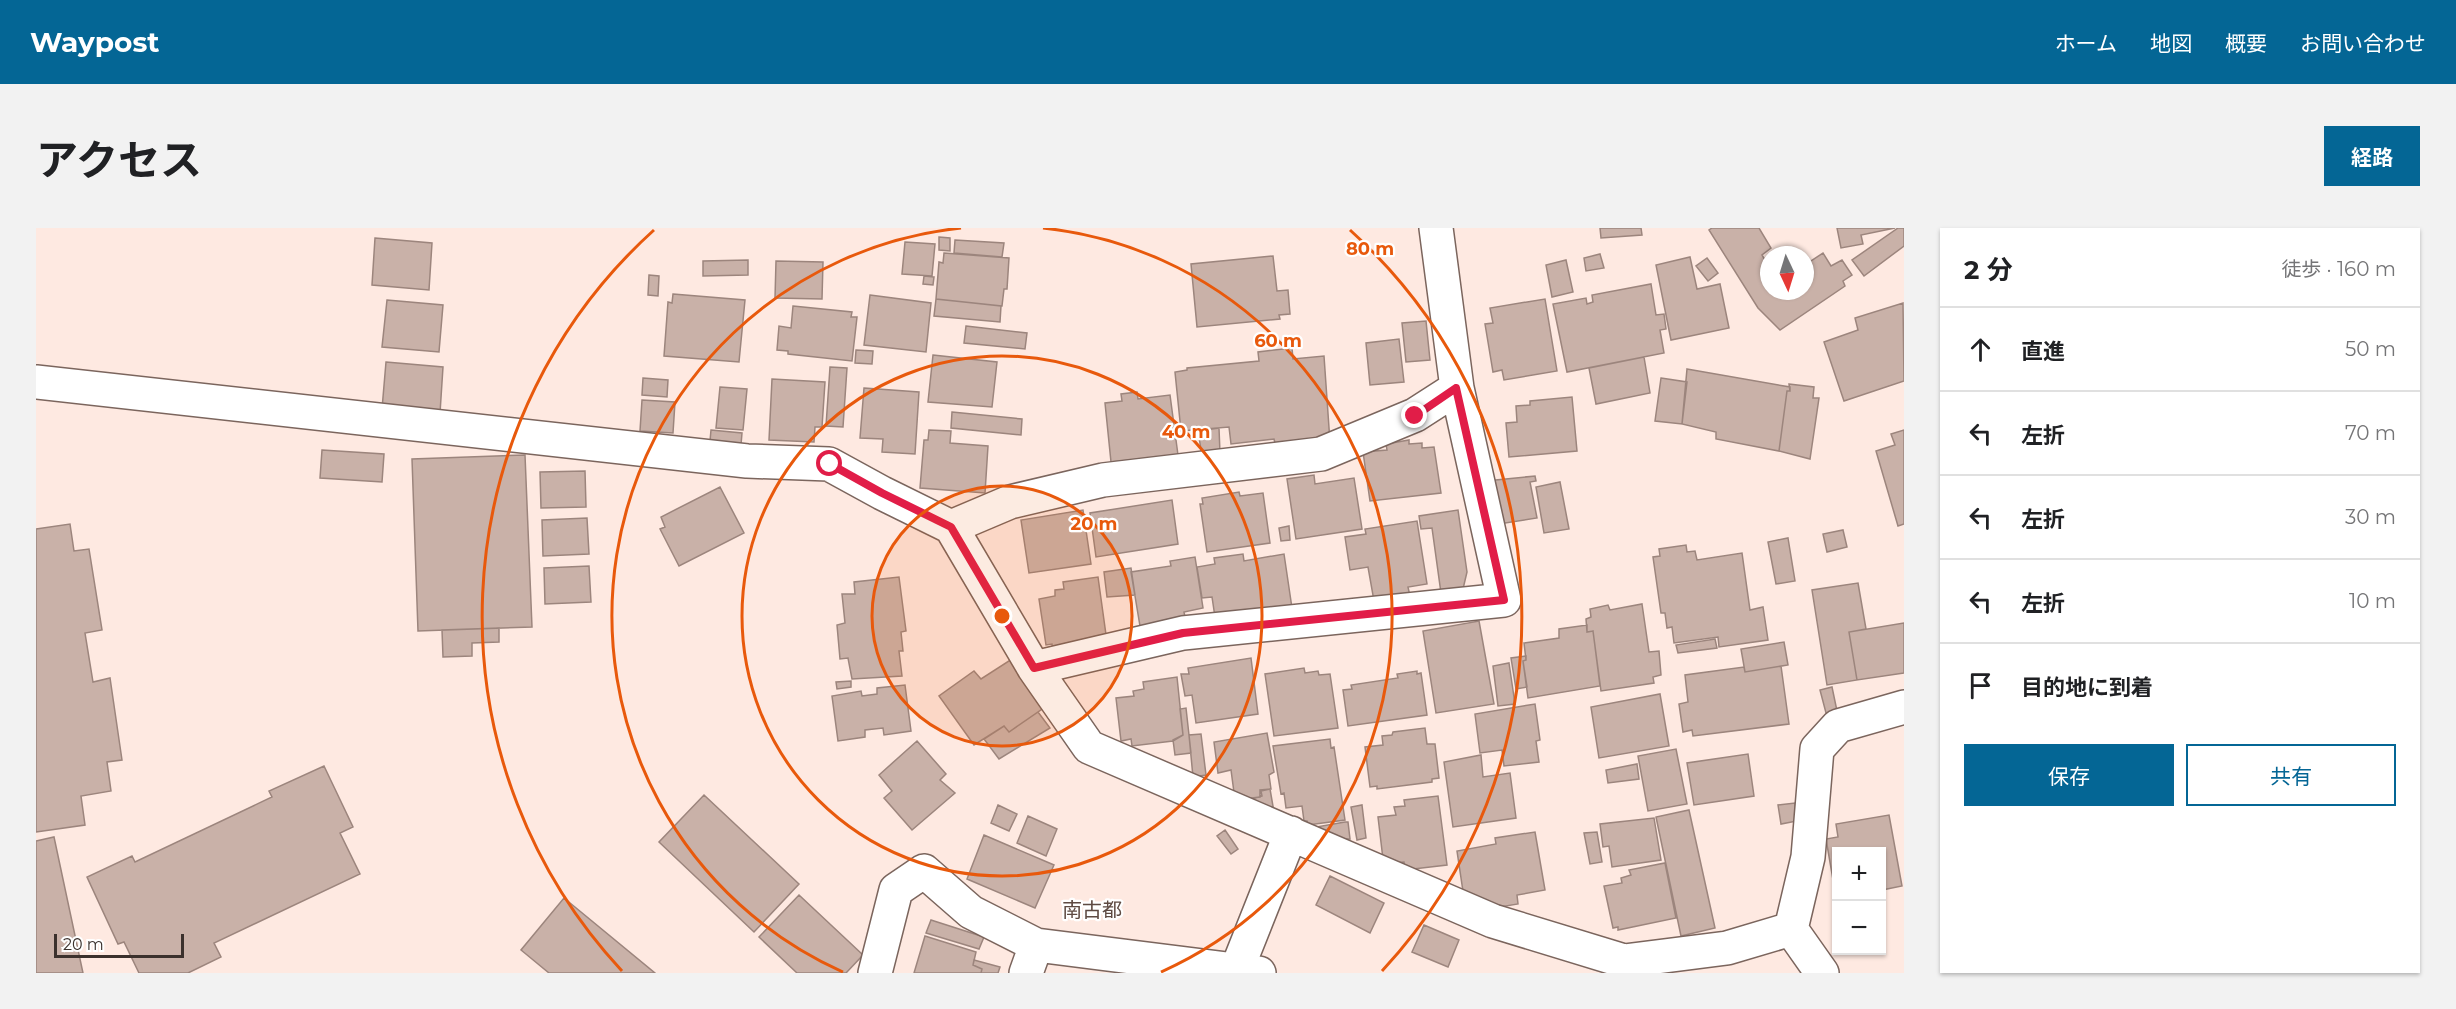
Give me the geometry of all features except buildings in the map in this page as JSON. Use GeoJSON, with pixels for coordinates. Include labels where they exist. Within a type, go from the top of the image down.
{"type":"FeatureCollection","features":[{"type":"Feature","properties":{"kind":"street"},"geometry":{"type":"LineString","coordinates":[[1034,668],[1183,633],[1504,600],[1456,388],[1436,228]]}},
{"type":"Feature","properties":{"kind":"street"},"geometry":{"type":"LineString","coordinates":[[36,382],[747,462],[830,464],[951,527],[1034,668],[1089,747],[1493,921],[1624,961],[1727,948],[1791,929]]}},
{"type":"Feature","properties":{"kind":"street"},"geometry":{"type":"LineString","coordinates":[[951,527],[1010,502],[1103,480],[1321,454],[1415,416],[1456,388]]}},
{"type":"Feature","properties":{"kind":"street"},"geometry":{"type":"LineString","coordinates":[[1822,973],[1791,929],[1808,857],[1817,749],[1838,726],[1904,707]]}},
{"type":"Feature","properties":{"kind":"street"},"geometry":{"type":"LineString","coordinates":[[875,973],[896,890],[924,872],[1031,959],[1248,971],[1291,833]]}},
{"type":"Feature","properties":{"kind":"district","name":"南古都"},"geometry":{"type":"Point","coordinates":[1092,910]}},
{"type":"Feature","properties":{"kind":"route"},"geometry":{"type":"LineString","coordinates":[[830,464],[951,527],[1034,668],[1183,633],[1504,600],[1456,388],[1415,416]]}}]}
